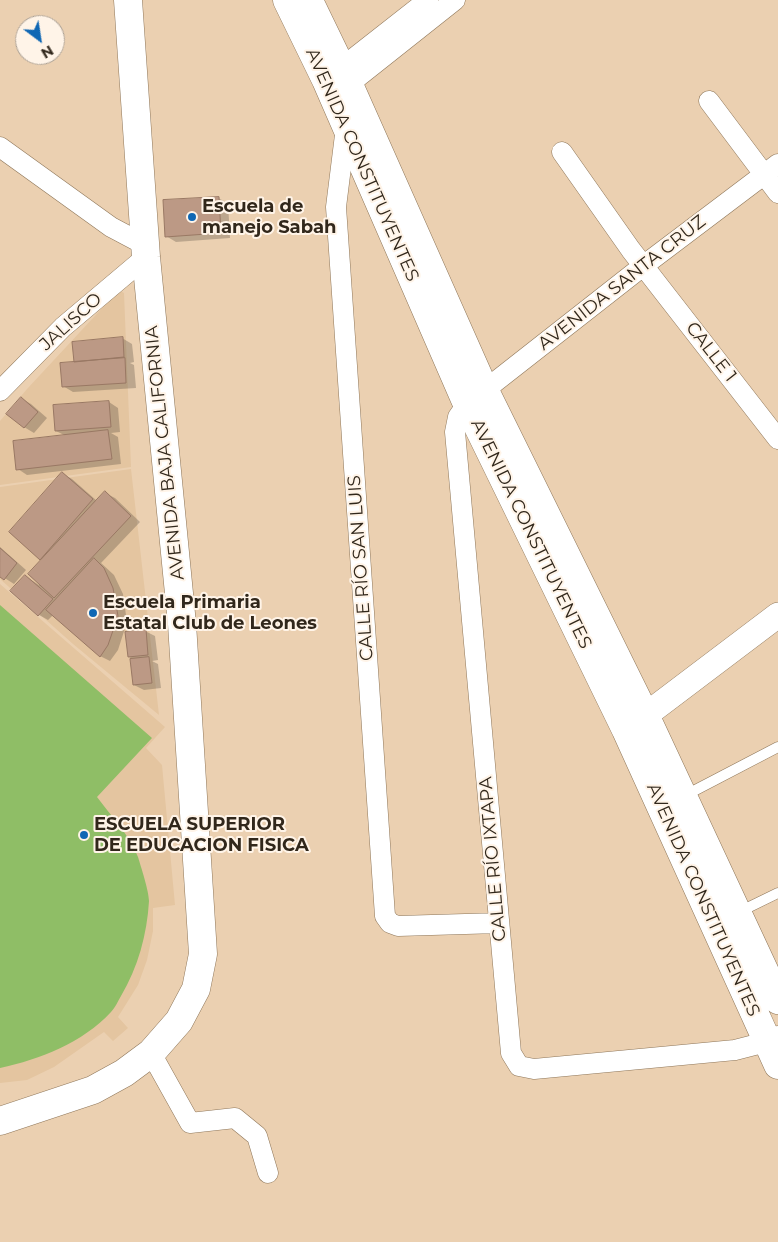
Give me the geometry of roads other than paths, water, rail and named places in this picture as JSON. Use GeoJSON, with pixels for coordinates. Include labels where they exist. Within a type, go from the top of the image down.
{"type":"FeatureCollection","features":[{"type":"Feature","properties":{"kind":"main road","name":"AVENIDA BAJA CALIFORNIA"},"geometry":{"type":"LineString","coordinates":[[0,1121],[94,1090],[124,1074],[151,1053],[179,1021],[196,989],[203,954],[182,624],[146,251],[128,0]]}},
{"type":"Feature","properties":{"kind":"main road","name":"AVENIDA CONSTITUYENTES"},"geometry":{"type":"LineString","coordinates":[[287,0],[342,93]]}},
{"type":"Feature","properties":{"kind":"main road","name":"AVENIDA CONSTITUYENTES"},"geometry":{"type":"LineString","coordinates":[[309,0],[342,93],[476,397],[672,802],[725,918],[774,1048]]}},
{"type":"Feature","properties":{"kind":"main road","name":"AVENIDA CONSTITUYENTES"},"geometry":{"type":"LineString","coordinates":[[725,918],[778,1000]]}},
{"type":"Feature","properties":{"kind":"street"},"geometry":{"type":"LineString","coordinates":[[342,93],[428,0]]}},
{"type":"Feature","properties":{"kind":"street"},"geometry":{"type":"LineString","coordinates":[[342,93],[455,0]]}},
{"type":"Feature","properties":{"kind":"street","name":"CALLE RÍO SAN LUIS"},"geometry":{"type":"LineString","coordinates":[[342,93],[336,207],[385,916],[390,923],[398,926],[499,923]]}},
{"type":"Feature","properties":{"kind":"street"},"geometry":{"type":"LineString","coordinates":[[709,101],[771,169],[778,193]]}},
{"type":"Feature","properties":{"kind":"street"},"geometry":{"type":"LineString","coordinates":[[0,148],[146,251]]}},
{"type":"Feature","properties":{"kind":"street","name":"CALLE 1"},"geometry":{"type":"LineString","coordinates":[[562,152],[643,266],[778,439]]}},
{"type":"Feature","properties":{"kind":"street","name":"AVENIDA SANTA CRUZ"},"geometry":{"type":"LineString","coordinates":[[476,397],[643,266],[771,169]]}},
{"type":"Feature","properties":{"kind":"street","name":"JALISCO"},"geometry":{"type":"LineString","coordinates":[[0,390],[63,327],[146,251]]}},
{"type":"Feature","properties":{"kind":"street","name":"CALLE RÍO IXTAPA"},"geometry":{"type":"LineString","coordinates":[[476,397],[458,417],[455,432],[511,1053],[519,1066],[534,1070],[735,1050],[774,1048]]}},
{"type":"Feature","properties":{"kind":"street"},"geometry":{"type":"LineString","coordinates":[[635,723],[778,615]]}},
{"type":"Feature","properties":{"kind":"street"},"geometry":{"type":"LineString","coordinates":[[151,1053],[190,1122],[235,1118],[257,1136],[268,1173]]}},
{"type":"Feature","properties":{"kind":"lane"},"geometry":{"type":"LineString","coordinates":[[672,802],[778,747]]}},
{"type":"Feature","properties":{"kind":"lane"},"geometry":{"type":"LineString","coordinates":[[725,918],[778,893]]}},
{"type":"Feature","properties":{"kind":"place","name":"Escuela de manejo Sabah"},"geometry":{"type":"Point","coordinates":[192,217]}},
{"type":"Feature","properties":{"kind":"place","name":"Escuela Primaria Estatal Club de Leones"},"geometry":{"type":"Point","coordinates":[93,613]}},
{"type":"Feature","properties":{"kind":"place","name":"ESCUELA SUPERIOR DE EDUCACION FISICA"},"geometry":{"type":"Point","coordinates":[84,835]}}]}
